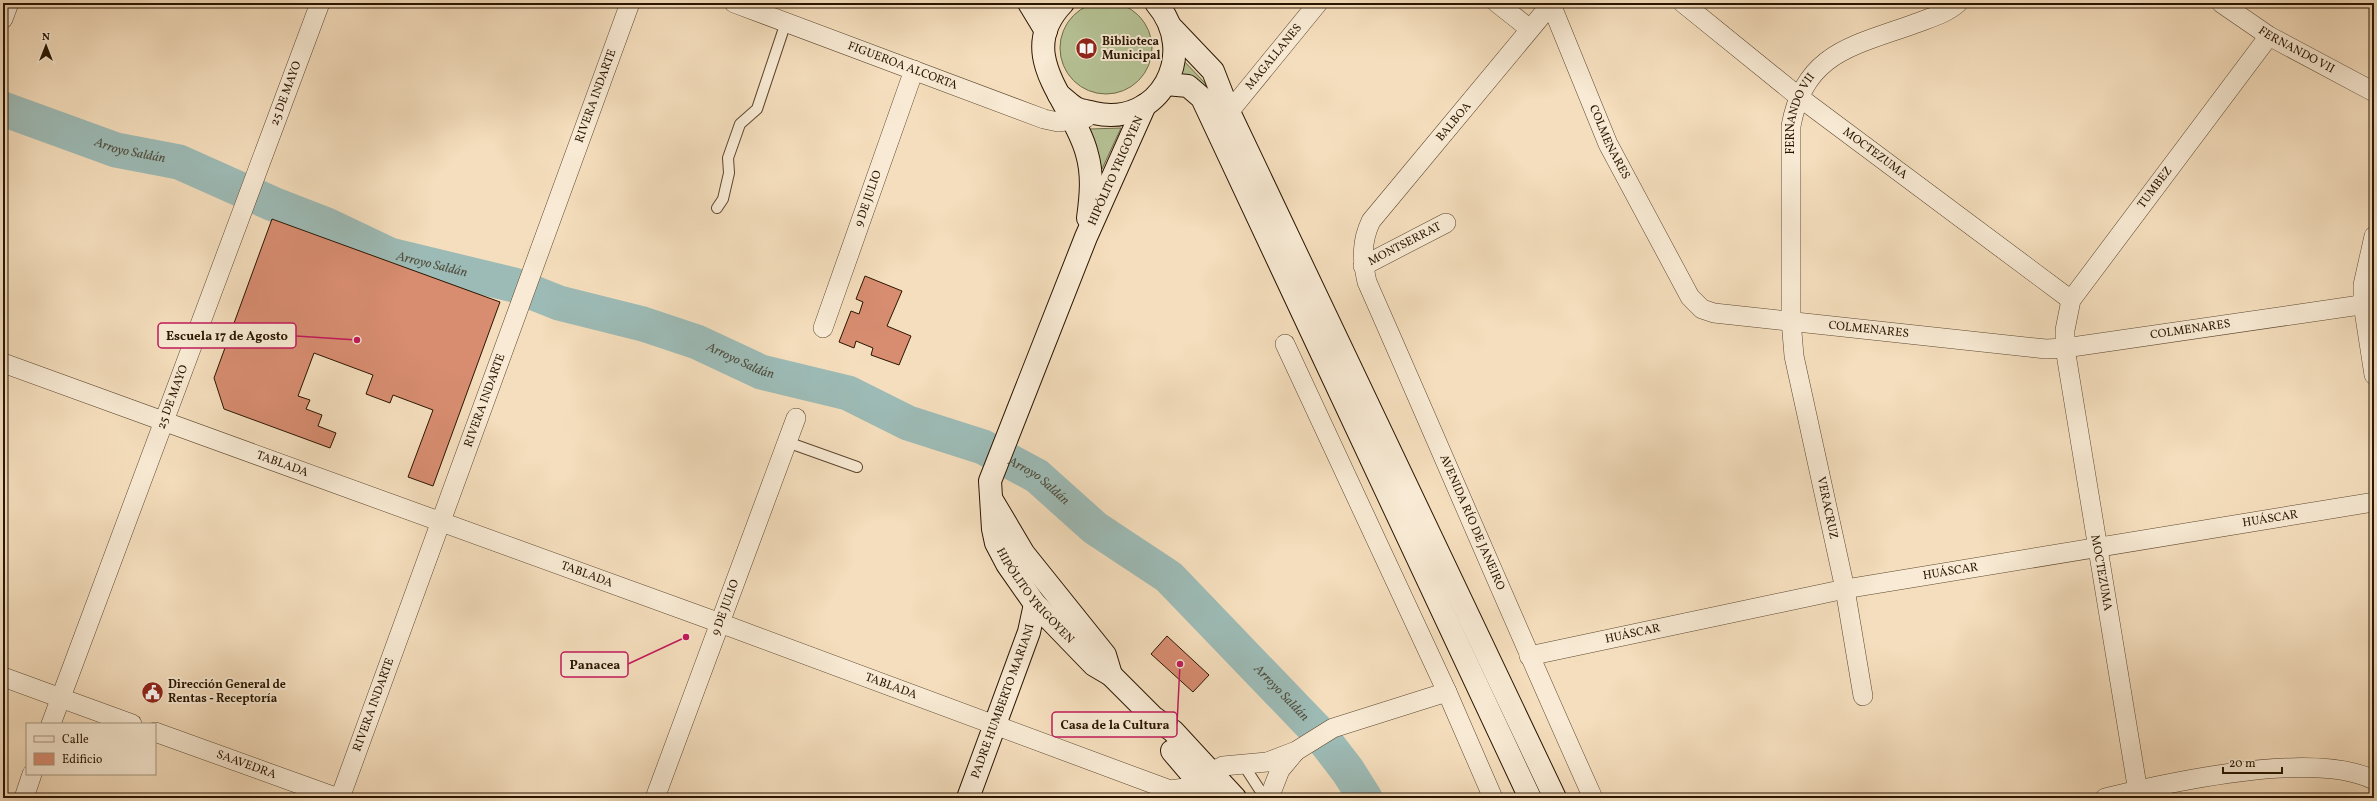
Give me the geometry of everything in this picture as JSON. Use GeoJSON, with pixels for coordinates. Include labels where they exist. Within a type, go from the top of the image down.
{"type":"FeatureCollection","features":[{"type":"Feature","properties":{"kind":"main road"},"geometry":{"type":"LineString","coordinates":[[1029,3],[1046,31]]}},
{"type":"Feature","properties":{"kind":"main road","name":"HIPÓLITO YRIGOYEN"},"geometry":{"type":"LineString","coordinates":[[1063,3],[1055,12],[1046,31],[1043,52],[1047,72],[1084,142],[1090,174],[1091,190],[1086,237]]}},
{"type":"Feature","properties":{"kind":"main road"},"geometry":{"type":"LineString","coordinates":[[1166,12],[1213,71],[1229,112],[1555,798]]}},
{"type":"Feature","properties":{"kind":"main road"},"geometry":{"type":"LineString","coordinates":[[1057,93],[1077,109],[1103,115],[1125,113],[1145,105],[1166,84],[1174,67],[1175,54],[1166,12]]}},
{"type":"Feature","properties":{"kind":"main road"},"geometry":{"type":"LineString","coordinates":[[1166,84],[1188,86],[1202,98],[1530,798]]}},
{"type":"Feature","properties":{"kind":"main road","name":"HIPÓLITO YRIGOYEN"},"geometry":{"type":"LineString","coordinates":[[1145,105],[1086,237],[1009,433],[990,489],[996,543],[1007,564],[1035,604],[1094,665],[1111,675],[1153,717],[1162,740],[1204,775]]}},
{"type":"Feature","properties":{"kind":"main road","name":"HIPÓLITO YRIGOYEN"},"geometry":{"type":"LineString","coordinates":[[990,489],[1024,554],[1105,654],[1111,675]]}},
{"type":"Feature","properties":{"kind":"main road","name":"PADRE HUMBERTO MARIANI"},"geometry":{"type":"LineString","coordinates":[[968,798],[1030,632],[1035,604]]}},
{"type":"Feature","properties":{"kind":"main road"},"geometry":{"type":"LineString","coordinates":[[1204,775],[1212,798]]}},
{"type":"Feature","properties":{"kind":"main road"},"geometry":{"type":"LineString","coordinates":[[1204,775],[1235,798]]}},
{"type":"Feature","properties":{"kind":"street"},"geometry":{"type":"LineString","coordinates":[[3,19],[9,3]]}},
{"type":"Feature","properties":{"kind":"street","name":"25 DE MAYO"},"geometry":{"type":"LineString","coordinates":[[51,723],[163,420],[320,3]]}},
{"type":"Feature","properties":{"kind":"street","name":"RIVERA INDARTE"},"geometry":{"type":"LineString","coordinates":[[339,798],[442,523],[630,3]]}},
{"type":"Feature","properties":{"kind":"street","name":"FIGUEROA ALCORTA"},"geometry":{"type":"LineString","coordinates":[[734,3],[1044,119],[1058,122],[1103,115]]}},
{"type":"Feature","properties":{"kind":"street","name":"MAGALLANES"},"geometry":{"type":"LineString","coordinates":[[1229,112],[1318,3]]}},
{"type":"Feature","properties":{"kind":"street"},"geometry":{"type":"LineString","coordinates":[[1497,3],[1530,29]]}},
{"type":"Feature","properties":{"kind":"street","name":"BALBOA"},"geometry":{"type":"LineString","coordinates":[[1363,244],[1371,221],[1551,3]]}},
{"type":"Feature","properties":{"kind":"street","name":"COLMENARES"},"geometry":{"type":"LineString","coordinates":[[1551,3],[1608,144],[1694,303],[1702,309],[1714,313],[1791,320],[2027,347],[2065,348],[2369,303]]}},
{"type":"Feature","properties":{"kind":"street","name":"MOCTEZUMA"},"geometry":{"type":"LineString","coordinates":[[1683,3],[1799,97],[2071,300]]}},
{"type":"Feature","properties":{"kind":"street","name":"FERNANDO VII"},"geometry":{"type":"LineString","coordinates":[[1791,320],[1792,126],[1799,97],[1808,80],[1824,62],[1834,54],[1938,15],[1958,3]]}},
{"type":"Feature","properties":{"kind":"street","name":"FERNANDO VII"},"geometry":{"type":"LineString","coordinates":[[2221,3],[2269,36],[2374,92]]}},
{"type":"Feature","properties":{"kind":"street","name":"TUMBEZ"},"geometry":{"type":"LineString","coordinates":[[2065,348],[2065,330],[2071,300],[2269,36]]}},
{"type":"Feature","properties":{"kind":"street","name":"9 DE JULIO"},"geometry":{"type":"LineString","coordinates":[[823,328],[914,70]]}},
{"type":"Feature","properties":{"kind":"street","name":"MONTSERRAT"},"geometry":{"type":"LineString","coordinates":[[1364,266],[1446,223]]}},
{"type":"Feature","properties":{"kind":"street"},"geometry":{"type":"LineString","coordinates":[[2374,236],[2363,285],[2369,303],[2374,375]]}},
{"type":"Feature","properties":{"kind":"street","name":"AVENIDA RÍO DE JANEIRO"},"geometry":{"type":"LineString","coordinates":[[1363,244],[1364,266],[1367,282],[1462,496],[1529,656],[1593,798]]}},
{"type":"Feature","properties":{"kind":"street","name":"VERACRUZ"},"geometry":{"type":"LineString","coordinates":[[1791,320],[1794,356],[1845,589],[1863,696]]}},
{"type":"Feature","properties":{"kind":"street"},"geometry":{"type":"LineString","coordinates":[[1285,344],[1446,692],[1493,798]]}},
{"type":"Feature","properties":{"kind":"street","name":"MOCTEZUMA"},"geometry":{"type":"LineString","coordinates":[[2065,348],[2096,549],[2138,794]]}},
{"type":"Feature","properties":{"kind":"street","name":"TABLADA"},"geometry":{"type":"LineString","coordinates":[[3,362],[720,623],[1170,790],[1185,788],[1204,775]]}},
{"type":"Feature","properties":{"kind":"street","name":"9 DE JULIO"},"geometry":{"type":"LineString","coordinates":[[655,798],[796,418]]}},
{"type":"Feature","properties":{"kind":"street","name":"HUÁSCAR"},"geometry":{"type":"LineString","coordinates":[[1529,656],[1845,589],[2096,549],[2374,502]]}},
{"type":"Feature","properties":{"kind":"street"},"geometry":{"type":"LineString","coordinates":[[3,677],[129,723]]}},
{"type":"Feature","properties":{"kind":"street"},"geometry":{"type":"LineString","coordinates":[[1204,775],[1223,766],[1268,762],[1296,751],[1333,728],[1446,692]]}},
{"type":"Feature","properties":{"kind":"street","name":"SAAVEDRA"},"geometry":{"type":"LineString","coordinates":[[156,732],[339,798]]}},
{"type":"Feature","properties":{"kind":"street"},"geometry":{"type":"LineString","coordinates":[[1269,798],[1280,770],[1296,751]]}},
{"type":"Feature","properties":{"kind":"street"},"geometry":{"type":"LineString","coordinates":[[2105,798],[2138,794],[2226,774],[2285,769],[2316,769],[2370,776]]}},
{"type":"Feature","properties":{"kind":"street"},"geometry":{"type":"LineString","coordinates":[[24,798],[32,775]]}},
{"type":"Feature","properties":{"kind":"lane"},"geometry":{"type":"LineString","coordinates":[[717,208],[723,199],[729,174],[728,158],[740,124],[757,109],[786,22]]}},
{"type":"Feature","properties":{"kind":"lane"},"geometry":{"type":"LineString","coordinates":[[787,442],[857,467]]}},
{"type":"Feature","properties":{"kind":"lane"},"geometry":{"type":"LineString","coordinates":[[1243,764],[1265,798]]}},
{"type":"Feature","properties":{"kind":"green space"},"geometry":{"type":"Polygon","coordinates":[[[1097,2],[1115,2],[1132,9],[1145,22],[1152,39],[1152,57],[1145,74],[1132,87],[1115,94],[1097,94],[1080,87],[1067,74],[1060,57],[1060,39],[1067,22],[1080,9],[1097,2]]]}},
{"type":"Feature","properties":{"kind":"green space"},"geometry":{"type":"Polygon","coordinates":[[[1181,58],[1205,83],[1216,108],[1173,81],[1181,58]]]}},
{"type":"Feature","properties":{"kind":"green space"},"geometry":{"type":"Polygon","coordinates":[[[1121,128],[1102,169],[1090,129],[1121,128]]]}},
{"type":"Feature","properties":{"kind":"building"},"geometry":{"type":"Polygon","coordinates":[[[272,219],[500,302],[433,486],[408,477],[433,410],[393,395],[390,403],[366,394],[373,375],[314,353],[298,396],[310,400],[306,409],[322,415],[318,426],[336,433],[330,448],[224,409],[214,378],[272,219]]]}},
{"type":"Feature","properties":{"kind":"building"},"geometry":{"type":"Polygon","coordinates":[[[865,276],[902,291],[887,326],[911,336],[899,365],[871,355],[873,348],[856,341],[854,348],[839,342],[851,311],[859,314],[863,302],[856,299],[865,276]]]}},
{"type":"Feature","properties":{"kind":"building"},"geometry":{"type":"Polygon","coordinates":[[[1167,636],[1209,675],[1193,692],[1151,654],[1167,636]]]}},
{"type":"Feature","properties":{"kind":"waterway","name":"Arroyo Saldán"},"geometry":{"type":"LineString","coordinates":[[3,109],[116,150],[179,162],[273,204],[327,225],[390,255],[514,285],[559,303],[643,324],[697,342],[761,372],[848,393],[908,423],[983,447],[1037,476],[1095,528],[1169,577],[1318,732],[1348,771],[1365,798]]}},
{"type":"Feature","properties":{"kind":"place","name":"Biblioteca Municipal"},"geometry":{"type":"Point","coordinates":[1087,49]}},
{"type":"Feature","properties":{"kind":"place","name":"Escuela 17 de Agosto"},"geometry":{"type":"Point","coordinates":[357,340]}},
{"type":"Feature","properties":{"kind":"place","name":"Panacea"},"geometry":{"type":"Point","coordinates":[686,637]}},
{"type":"Feature","properties":{"kind":"place","name":"Casa de la Cultura"},"geometry":{"type":"Point","coordinates":[1180,664]}},
{"type":"Feature","properties":{"kind":"place","name":"Dirección General de Rentas - Receptoría"},"geometry":{"type":"Point","coordinates":[153,692]}}]}
